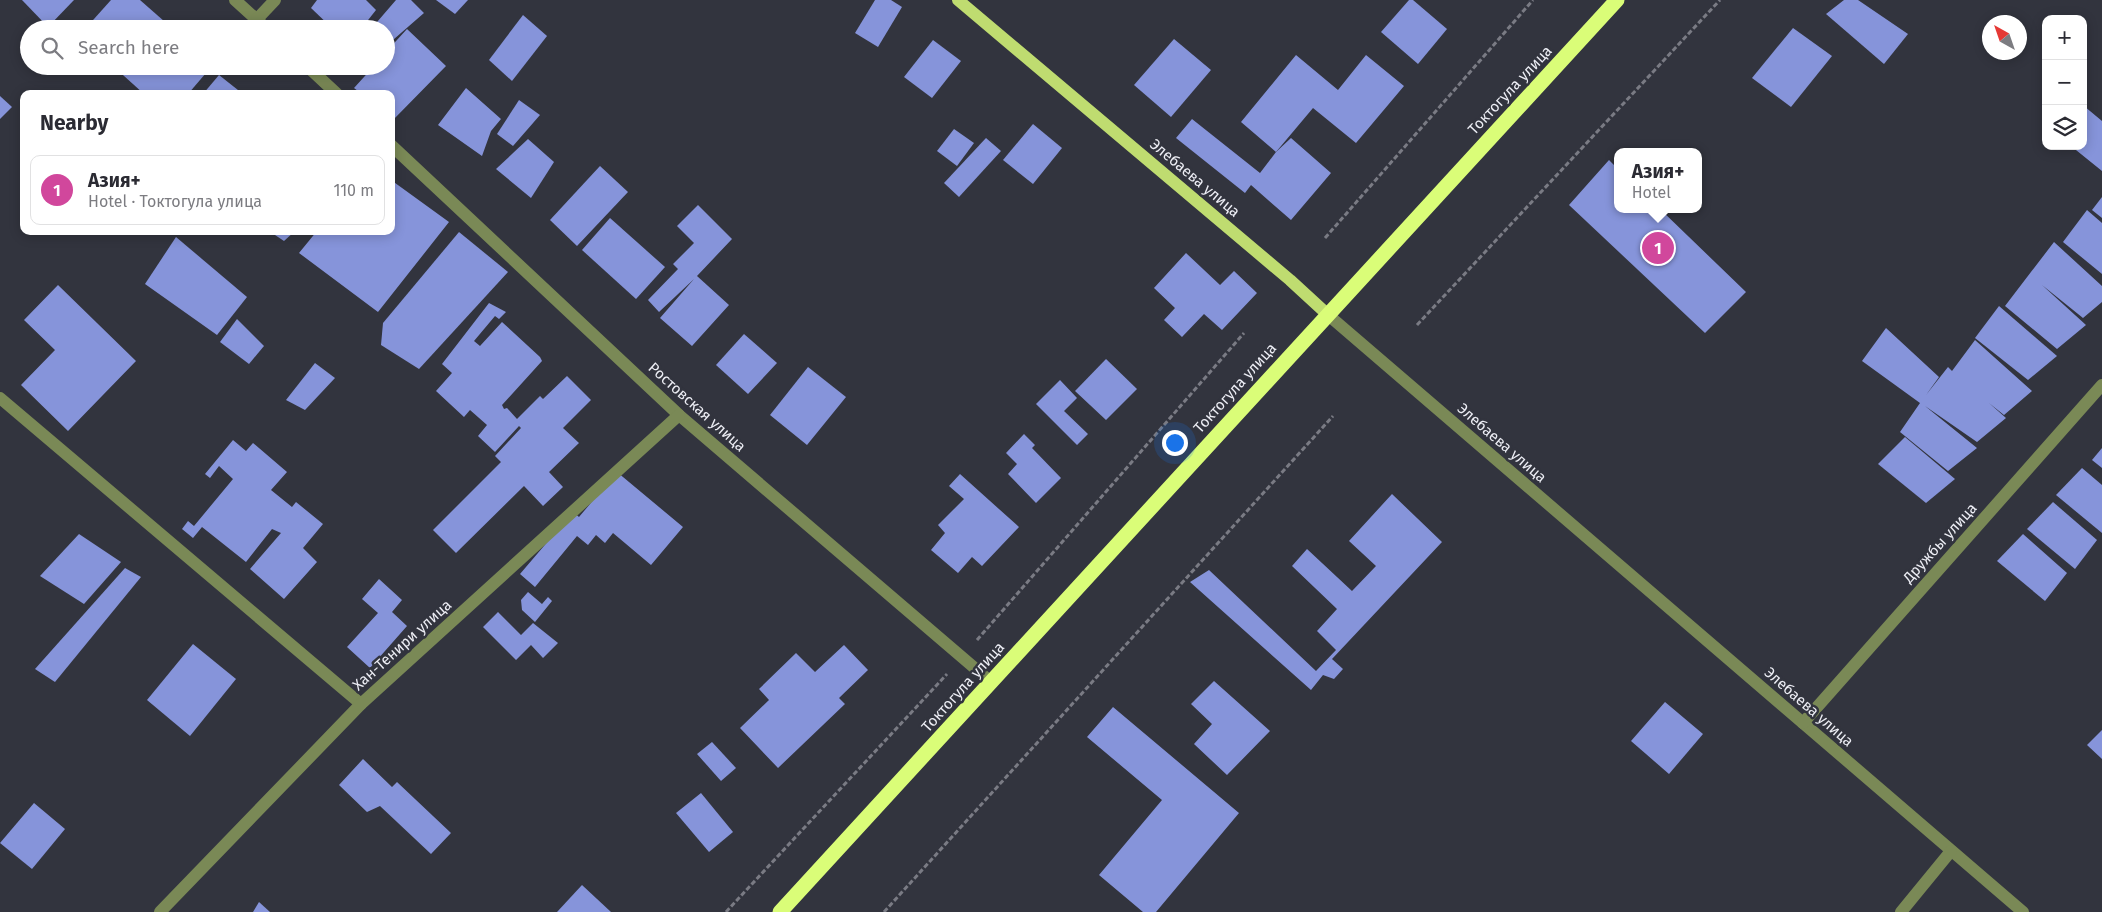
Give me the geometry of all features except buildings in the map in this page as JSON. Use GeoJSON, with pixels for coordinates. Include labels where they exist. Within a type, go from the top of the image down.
{"type":"FeatureCollection","features":[{"type":"Feature","properties":{"kind":"highway","name":"Токтогула улица"},"geometry":{"type":"LineString","coordinates":[[780,912],[1617,0]]}},
{"type":"Feature","properties":{"kind":"main road","name":"Элебаева улица"},"geometry":{"type":"LineString","coordinates":[[958,0],[1290,280],[1327,314]]}},
{"type":"Feature","properties":{"kind":"street"},"geometry":{"type":"LineString","coordinates":[[235,0],[257,19],[275,0]]}},
{"type":"Feature","properties":{"kind":"street"},"geometry":{"type":"LineString","coordinates":[[316,75],[332,90]]}},
{"type":"Feature","properties":{"kind":"street","name":"Ростовская улица"},"geometry":{"type":"LineString","coordinates":[[395,149],[679,415],[992,682]]}},
{"type":"Feature","properties":{"kind":"street","name":"Элебаева улица"},"geometry":{"type":"LineString","coordinates":[[1327,314],[2022,912]]}},
{"type":"Feature","properties":{"kind":"street","name":"Дружбы улица"},"geometry":{"type":"LineString","coordinates":[[1803,723],[2102,385]]}},
{"type":"Feature","properties":{"kind":"street"},"geometry":{"type":"LineString","coordinates":[[0,398],[361,704]]}},
{"type":"Feature","properties":{"kind":"street","name":"Хан-Тенири улица"},"geometry":{"type":"LineString","coordinates":[[160,912],[361,704],[679,415]]}},
{"type":"Feature","properties":{"kind":"street"},"geometry":{"type":"LineString","coordinates":[[1901,912],[1951,851]]}},
{"type":"Feature","properties":{"kind":"path"},"geometry":{"type":"LineString","coordinates":[[1325,238],[1533,0]]}},
{"type":"Feature","properties":{"kind":"path"},"geometry":{"type":"LineString","coordinates":[[1417,325],[1720,0]]}},
{"type":"Feature","properties":{"kind":"path"},"geometry":{"type":"LineString","coordinates":[[726,912],[962,657],[1244,333]]}},
{"type":"Feature","properties":{"kind":"path"},"geometry":{"type":"LineString","coordinates":[[884,912],[1333,416]]}},
{"type":"Feature","properties":{"kind":"place","name":"Aзия+"},"geometry":{"type":"Point","coordinates":[1658,248]}}]}
